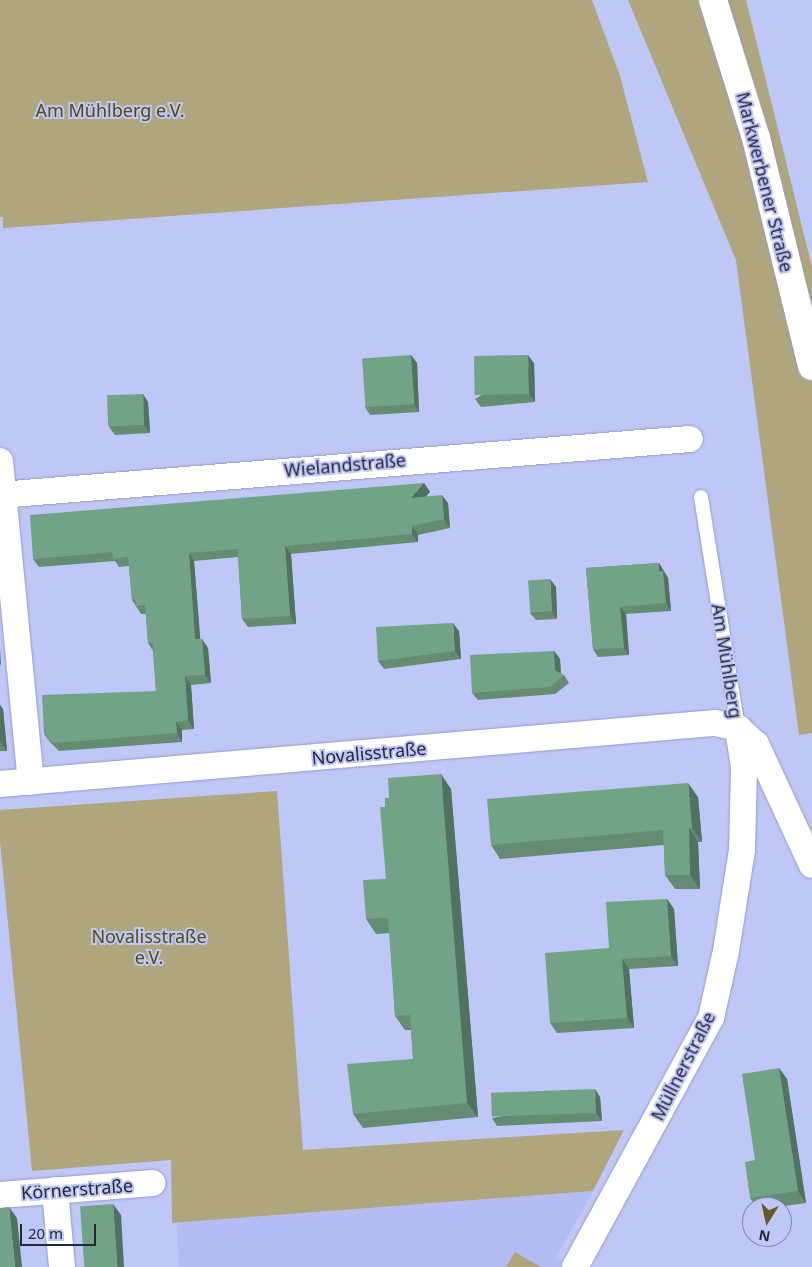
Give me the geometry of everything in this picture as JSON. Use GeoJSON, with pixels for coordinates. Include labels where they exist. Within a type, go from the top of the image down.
{"type":"FeatureCollection","features":[{"type":"Feature","properties":{"kind":"main road","name":"Markwerbener Straße"},"geometry":{"type":"LineString","coordinates":[[713,0],[756,138],[812,366]]}},
{"type":"Feature","properties":{"kind":"street","name":"Wielandstraße"},"geometry":{"type":"LineString","coordinates":[[1,494],[690,439]]}},
{"type":"Feature","properties":{"kind":"street"},"geometry":{"type":"LineString","coordinates":[[0,462],[1,494],[31,782]]}},
{"type":"Feature","properties":{"kind":"street","name":"Novalisstraße"},"geometry":{"type":"LineString","coordinates":[[0,784],[705,724],[738,728]]}},
{"type":"Feature","properties":{"kind":"street","name":"Am Mühlberg"},"geometry":{"type":"LineString","coordinates":[[738,728],[756,744],[812,865]]}},
{"type":"Feature","properties":{"kind":"street","name":"Müllnerstraße"},"geometry":{"type":"LineString","coordinates":[[575,1267],[711,1018],[726,951],[742,850],[744,767],[738,728]]}},
{"type":"Feature","properties":{"kind":"street","name":"Körnerstraße"},"geometry":{"type":"LineString","coordinates":[[0,1195],[154,1183]]}},
{"type":"Feature","properties":{"kind":"street"},"geometry":{"type":"LineString","coordinates":[[55,1190],[62,1267]]}},
{"type":"Feature","properties":{"kind":"lane","name":"Am Mühlberg"},"geometry":{"type":"LineString","coordinates":[[701,497],[738,728]]}},
{"type":"Feature","properties":{"kind":"shaded area"},"geometry":{"type":"Polygon","coordinates":[[[593,1191],[556,1258],[562,1261],[559,1267],[179,1267],[177,1223],[593,1191]]]}},
{"type":"Feature","properties":{"kind":"green space","name":"Am Mühlberg e.V."},"geometry":{"type":"Polygon","coordinates":[[[0,0],[592,0],[620,76],[648,182],[3,228],[3,217],[0,217],[0,0]]]}},
{"type":"Feature","properties":{"kind":"green space"},"geometry":{"type":"Polygon","coordinates":[[[628,0],[746,0],[812,267],[812,733],[799,735],[736,260],[628,0]]]}},
{"type":"Feature","properties":{"kind":"green space","name":"Novalisstraße e.V."},"geometry":{"type":"Polygon","coordinates":[[[277,791],[303,1150],[624,1130],[593,1191],[172,1223],[171,1160],[32,1171],[0,841],[0,810],[277,791]]]}},
{"type":"Feature","properties":{"kind":"green space"},"geometry":{"type":"Polygon","coordinates":[[[515,1252],[541,1267],[506,1267],[515,1252]]]}},
{"type":"Feature","properties":{"kind":"building"},"geometry":{"type":"Polygon","coordinates":[[[411,355],[414,404],[366,407],[362,358],[411,355]]]}},
{"type":"Feature","properties":{"kind":"building"},"geometry":{"type":"Polygon","coordinates":[[[528,355],[529,394],[475,395],[474,356],[528,355]]]}},
{"type":"Feature","properties":{"kind":"building"},"geometry":{"type":"Polygon","coordinates":[[[143,394],[144,425],[108,426],[107,395],[143,394]]]}},
{"type":"Feature","properties":{"kind":"building"},"geometry":{"type":"Polygon","coordinates":[[[424,483],[411,498],[442,495],[444,519],[412,526],[412,534],[285,546],[290,616],[242,619],[238,549],[189,553],[195,639],[202,639],[205,675],[185,676],[188,720],[176,722],[177,733],[53,743],[44,734],[42,695],[156,691],[153,643],[148,643],[145,605],[136,606],[135,599],[132,600],[128,557],[113,559],[112,552],[33,559],[30,515],[424,483]]]}},
{"type":"Feature","properties":{"kind":"building"},"geometry":{"type":"Polygon","coordinates":[[[659,563],[659,571],[663,571],[666,603],[620,607],[624,648],[593,649],[586,568],[659,563]]]}},
{"type":"Feature","properties":{"kind":"building"},"geometry":{"type":"Polygon","coordinates":[[[550,579],[552,611],[530,612],[528,581],[550,579]]]}},
{"type":"Feature","properties":{"kind":"building"},"geometry":{"type":"Polygon","coordinates":[[[453,623],[455,651],[378,661],[376,627],[453,623]]]}},
{"type":"Feature","properties":{"kind":"building"},"geometry":{"type":"Polygon","coordinates":[[[554,651],[555,670],[564,675],[550,687],[472,693],[470,655],[554,651]]]}},
{"type":"Feature","properties":{"kind":"building"},"geometry":{"type":"Polygon","coordinates":[[[441,774],[467,1103],[353,1114],[347,1064],[413,1059],[410,1015],[395,1016],[388,918],[366,919],[363,880],[386,879],[380,807],[385,807],[385,798],[389,798],[388,778],[441,774]]]}},
{"type":"Feature","properties":{"kind":"building"},"geometry":{"type":"Polygon","coordinates":[[[688,783],[692,828],[689,828],[690,875],[665,875],[663,830],[491,845],[487,799],[688,783]]]}},
{"type":"Feature","properties":{"kind":"building"},"geometry":{"type":"Polygon","coordinates":[[[667,899],[671,956],[622,959],[627,1018],[550,1023],[545,953],[609,948],[606,902],[667,899]]]}},
{"type":"Feature","properties":{"kind":"building"},"geometry":{"type":"Polygon","coordinates":[[[779,1068],[798,1191],[750,1197],[745,1162],[755,1160],[742,1074],[779,1068]]]}},
{"type":"Feature","properties":{"kind":"building"},"geometry":{"type":"Polygon","coordinates":[[[595,1089],[596,1113],[492,1117],[491,1093],[595,1089]]]}},
{"type":"Feature","properties":{"kind":"building"},"geometry":{"type":"Polygon","coordinates":[[[113,1204],[117,1267],[84,1267],[80,1206],[113,1204]]]}},
{"type":"Feature","properties":{"kind":"building"},"geometry":{"type":"Polygon","coordinates":[[[9,1207],[15,1267],[0,1267],[0,1208],[9,1207]]]}}]}
